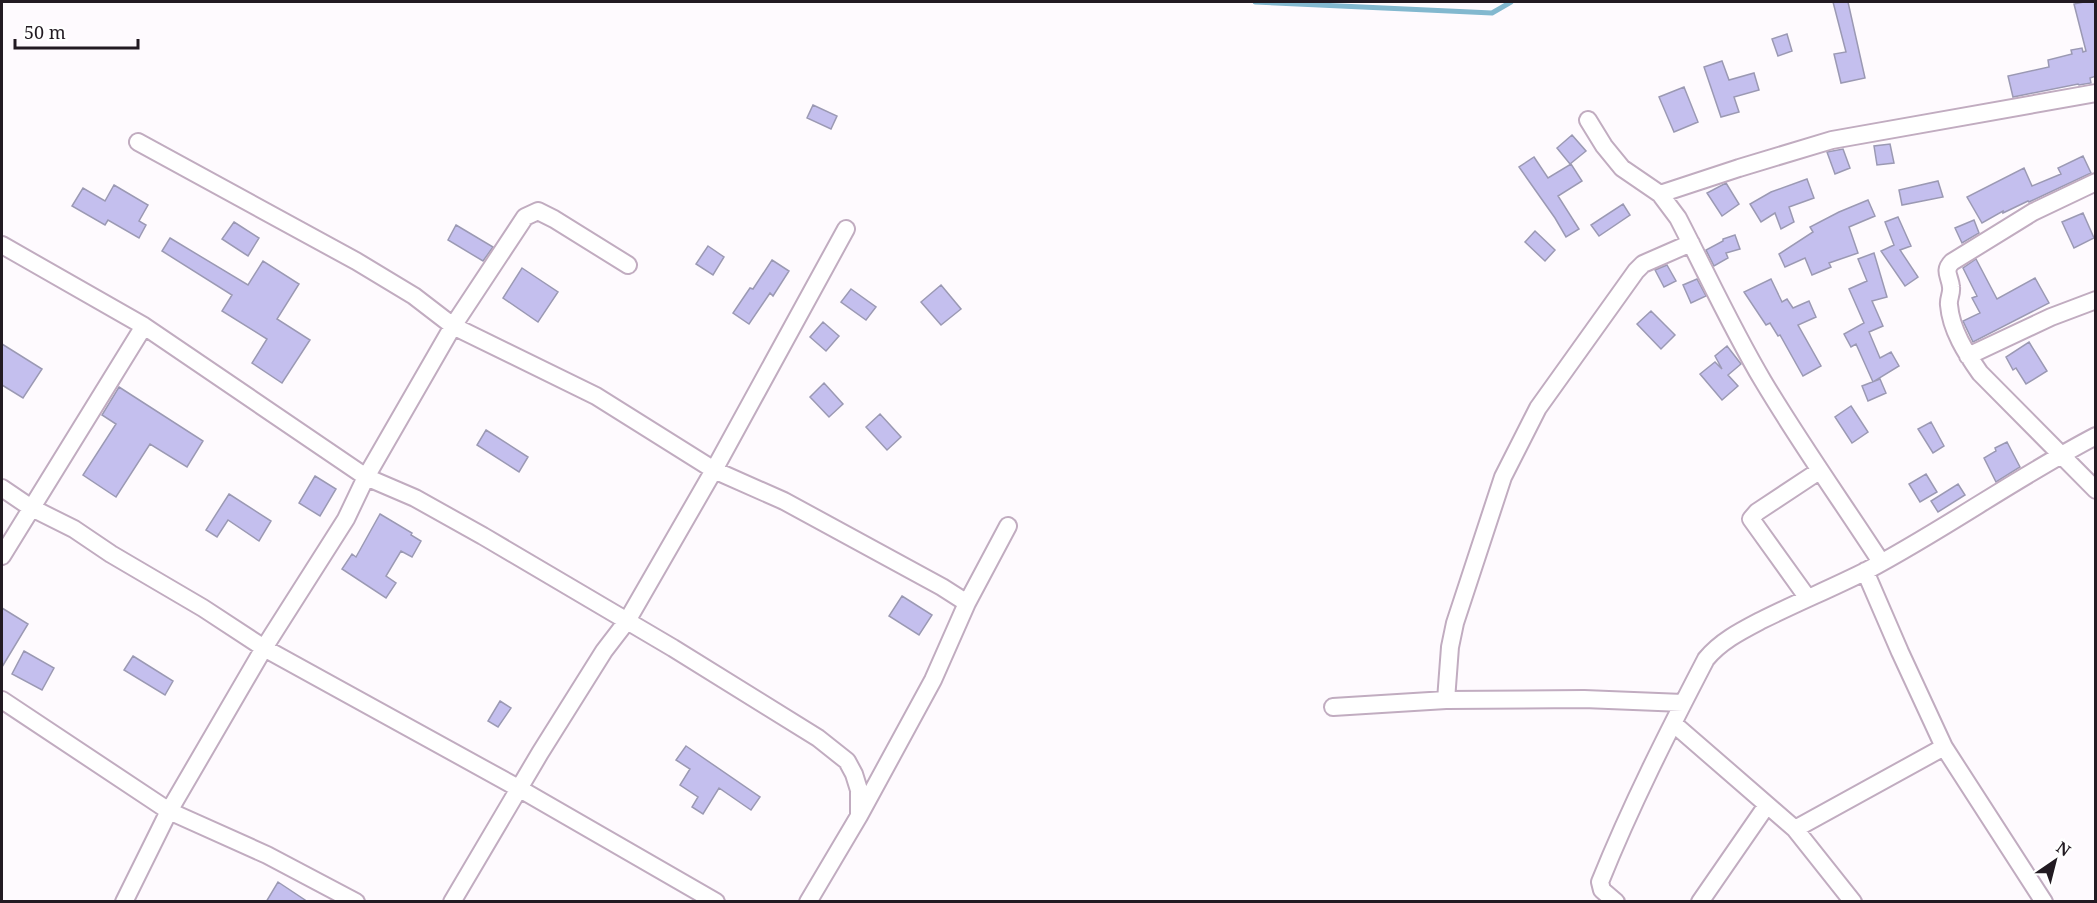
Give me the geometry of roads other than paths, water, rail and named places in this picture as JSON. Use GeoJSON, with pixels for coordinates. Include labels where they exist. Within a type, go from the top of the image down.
{"type":"FeatureCollection","features":[{"type":"Feature","properties":{"kind":"street"},"geometry":{"type":"LineString","coordinates":[[1660,194],[1832,140],[2096,93]]}},
{"type":"Feature","properties":{"kind":"street"},"geometry":{"type":"LineString","coordinates":[[1588,120],[1604,146],[1622,168],[1660,194],[1678,218],[1762,378],[1819,471],[1881,562]]}},
{"type":"Feature","properties":{"kind":"street"},"geometry":{"type":"LineString","coordinates":[[138,142],[356,261],[414,296],[453,326],[596,396],[714,470],[784,501],[966,603]]}},
{"type":"Feature","properties":{"kind":"street"},"geometry":{"type":"LineString","coordinates":[[2096,182],[2033,212],[1952,262],[1947,272],[1952,292],[1949,308],[1954,328],[1968,356],[1980,373],[2096,490]]}},
{"type":"Feature","properties":{"kind":"street"},"geometry":{"type":"LineString","coordinates":[[124,902],[170,811],[264,648],[346,519],[366,477],[453,326],[525,217],[537,211],[628,265]]}},
{"type":"Feature","properties":{"kind":"street"},"geometry":{"type":"LineString","coordinates":[[452,902],[604,651],[627,621],[714,470],[846,229]]}},
{"type":"Feature","properties":{"kind":"street"},"geometry":{"type":"LineString","coordinates":[[1446,700],[1450,647],[1462,599],[1503,477],[1538,408],[1636,270],[1643,264],[1690,243]]}},
{"type":"Feature","properties":{"kind":"street"},"geometry":{"type":"LineString","coordinates":[[2,245],[144,326],[366,477],[425,504],[683,654],[818,738],[847,761],[854,774],[859,790],[859,816]]}},
{"type":"Feature","properties":{"kind":"street"},"geometry":{"type":"LineString","coordinates":[[1968,356],[2051,317],[2096,300]]}},
{"type":"Feature","properties":{"kind":"street"},"geometry":{"type":"LineString","coordinates":[[2,556],[30,507],[144,326]]}},
{"type":"Feature","properties":{"kind":"street"},"geometry":{"type":"LineString","coordinates":[[1616,902],[1602,890],[1600,882],[1620,834],[1683,703],[1706,659],[1716,647],[1733,635],[1807,597],[1865,571],[2096,436]]}},
{"type":"Feature","properties":{"kind":"street"},"geometry":{"type":"LineString","coordinates":[[1807,597],[1751,519],[1757,512],[1819,471]]}},
{"type":"Feature","properties":{"kind":"street"},"geometry":{"type":"LineString","coordinates":[[2,488],[30,507],[74,529],[264,648],[520,789],[716,902]]}},
{"type":"Feature","properties":{"kind":"street"},"geometry":{"type":"LineString","coordinates":[[808,902],[859,816],[933,680],[966,603],[1008,525]]}},
{"type":"Feature","properties":{"kind":"street"},"geometry":{"type":"LineString","coordinates":[[1865,571],[1944,747],[2044,902]]}},
{"type":"Feature","properties":{"kind":"street"},"geometry":{"type":"LineString","coordinates":[[1333,707],[1446,700],[1584,699],[1683,703]]}},
{"type":"Feature","properties":{"kind":"street"},"geometry":{"type":"LineString","coordinates":[[2,700],[170,811],[267,855],[356,902]]}},
{"type":"Feature","properties":{"kind":"street"},"geometry":{"type":"LineString","coordinates":[[1674,724],[1794,829],[1853,902]]}},
{"type":"Feature","properties":{"kind":"street"},"geometry":{"type":"LineString","coordinates":[[1794,829],[1944,747]]}},
{"type":"Feature","properties":{"kind":"street"},"geometry":{"type":"LineString","coordinates":[[1700,902],[1767,805]]}},
{"type":"Feature","properties":{"kind":"waterway"},"geometry":{"type":"LineString","coordinates":[[1255,2],[1492,13],[1511,2]]}}]}
